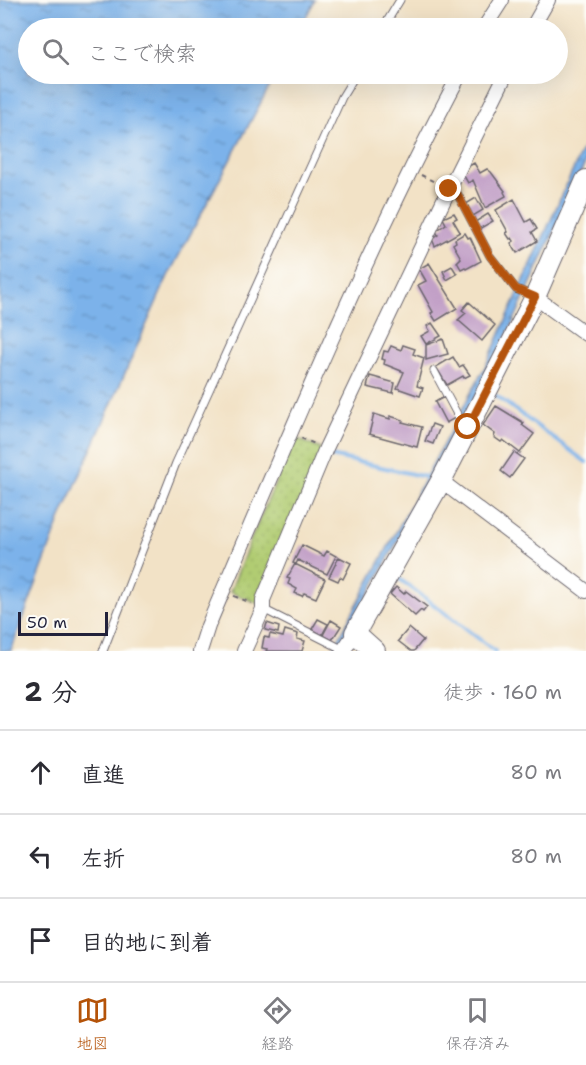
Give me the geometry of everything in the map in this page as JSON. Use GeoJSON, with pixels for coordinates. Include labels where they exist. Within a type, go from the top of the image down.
{"type":"FeatureCollection","features":[{"type":"Feature","properties":{"kind":"street"},"geometry":{"type":"LineString","coordinates":[[490,18],[502,0]]}},
{"type":"Feature","properties":{"kind":"street"},"geometry":{"type":"LineString","coordinates":[[538,18],[548,0]]}},
{"type":"Feature","properties":{"kind":"street"},"geometry":{"type":"LineString","coordinates":[[200,651],[223,591],[326,352],[410,170],[455,84]]}},
{"type":"Feature","properties":{"kind":"street"},"geometry":{"type":"LineString","coordinates":[[244,651],[263,609],[263,600],[326,448],[449,187],[501,84]]}},
{"type":"Feature","properties":{"kind":"street"},"geometry":{"type":"LineString","coordinates":[[340,648],[355,633],[441,481],[463,422],[535,297],[586,180]]}},
{"type":"Feature","properties":{"kind":"street"},"geometry":{"type":"LineString","coordinates":[[535,297],[586,334]]}},
{"type":"Feature","properties":{"kind":"street"},"geometry":{"type":"LineString","coordinates":[[441,481],[586,591]]}},
{"type":"Feature","properties":{"kind":"street"},"geometry":{"type":"LineString","coordinates":[[355,633],[375,651]]}},
{"type":"Feature","properties":{"kind":"lane"},"geometry":{"type":"LineString","coordinates":[[389,18],[400,0]]}},
{"type":"Feature","properties":{"kind":"lane"},"geometry":{"type":"LineString","coordinates":[[103,651],[176,463],[350,84]]}},
{"type":"Feature","properties":{"kind":"lane"},"geometry":{"type":"LineString","coordinates":[[449,187],[458,195],[490,256],[516,289],[535,297]]}},
{"type":"Feature","properties":{"kind":"lane"},"geometry":{"type":"LineString","coordinates":[[434,370],[463,422]]}},
{"type":"Feature","properties":{"kind":"lane"},"geometry":{"type":"LineString","coordinates":[[263,609],[340,648]]}},
{"type":"Feature","properties":{"kind":"path"},"geometry":{"type":"LineString","coordinates":[[410,170],[449,187]]}},
{"type":"Feature","properties":{"kind":"path"},"geometry":{"type":"LineString","coordinates":[[291,433],[326,448]]}},
{"type":"Feature","properties":{"kind":"path"},"geometry":{"type":"LineString","coordinates":[[223,591],[263,609]]}},
{"type":"Feature","properties":{"kind":"green space"},"geometry":{"type":"Polygon","coordinates":[[[295,438],[323,450],[260,604],[230,592],[295,438]]]}},
{"type":"Feature","properties":{"kind":"water"},"geometry":{"type":"Polygon","coordinates":[[[0,0],[315,0],[305,18],[18,18],[18,84],[271,84],[168,276],[60,520],[11,651],[0,651],[0,0]]]}},
{"type":"Feature","properties":{"kind":"water"},"geometry":{"type":"Polygon","coordinates":[[[586,141],[586,161],[501,349],[342,644],[338,651],[332,651],[487,363],[586,141]]]}},
{"type":"Feature","properties":{"kind":"building"},"geometry":{"type":"Polygon","coordinates":[[[474,163],[480,173],[487,169],[491,172],[505,191],[506,196],[485,208],[473,180],[468,183],[461,171],[474,163]]]}},
{"type":"Feature","properties":{"kind":"building"},"geometry":{"type":"Polygon","coordinates":[[[476,198],[483,210],[473,216],[466,204],[476,198]]]}},
{"type":"Feature","properties":{"kind":"building"},"geometry":{"type":"Polygon","coordinates":[[[514,199],[526,222],[531,219],[537,229],[532,232],[537,241],[517,253],[511,243],[514,241],[506,233],[508,232],[496,210],[514,199]]]}},
{"type":"Feature","properties":{"kind":"building"},"geometry":{"type":"Polygon","coordinates":[[[454,213],[457,218],[453,220],[460,232],[435,246],[432,239],[438,235],[436,231],[446,224],[443,218],[454,213]]]}},
{"type":"Feature","properties":{"kind":"building"},"geometry":{"type":"Polygon","coordinates":[[[488,214],[493,221],[479,229],[475,222],[488,214]]]}},
{"type":"Feature","properties":{"kind":"building"},"geometry":{"type":"Polygon","coordinates":[[[465,233],[468,238],[470,237],[481,261],[466,269],[465,267],[461,269],[457,262],[461,258],[453,244],[456,242],[455,239],[465,233]]]}},
{"type":"Feature","properties":{"kind":"building"},"geometry":{"type":"Polygon","coordinates":[[[429,263],[457,308],[436,321],[418,285],[426,281],[419,269],[429,263]]]}},
{"type":"Feature","properties":{"kind":"building"},"geometry":{"type":"Polygon","coordinates":[[[452,266],[457,274],[447,280],[443,271],[452,266]]]}},
{"type":"Feature","properties":{"kind":"building"},"geometry":{"type":"Polygon","coordinates":[[[469,302],[495,325],[482,341],[458,320],[466,313],[462,310],[469,302]]]}},
{"type":"Feature","properties":{"kind":"building"},"geometry":{"type":"Polygon","coordinates":[[[432,323],[441,336],[426,344],[421,336],[430,331],[427,326],[432,323]]]}},
{"type":"Feature","properties":{"kind":"building"},"geometry":{"type":"Polygon","coordinates":[[[443,339],[448,354],[426,360],[426,345],[443,339]]]}},
{"type":"Feature","properties":{"kind":"building"},"geometry":{"type":"Polygon","coordinates":[[[403,345],[415,349],[413,354],[424,358],[417,386],[423,388],[420,396],[397,388],[404,372],[384,364],[385,360],[382,359],[384,351],[388,352],[391,346],[401,350],[403,345]]]}},
{"type":"Feature","properties":{"kind":"building"},"geometry":{"type":"Polygon","coordinates":[[[453,357],[459,367],[463,365],[470,375],[464,378],[463,376],[447,385],[436,367],[453,357]]]}},
{"type":"Feature","properties":{"kind":"building"},"geometry":{"type":"Polygon","coordinates":[[[370,376],[395,383],[393,393],[367,387],[370,376]]]}},
{"type":"Feature","properties":{"kind":"building"},"geometry":{"type":"Polygon","coordinates":[[[444,397],[455,418],[446,423],[435,402],[444,397]]]}},
{"type":"Feature","properties":{"kind":"building"},"geometry":{"type":"Polygon","coordinates":[[[496,406],[524,423],[522,425],[534,434],[520,453],[503,440],[501,442],[494,437],[495,434],[483,425],[496,406]]]}},
{"type":"Feature","properties":{"kind":"building"},"geometry":{"type":"Polygon","coordinates":[[[374,414],[390,419],[390,416],[422,427],[417,447],[369,434],[374,414]]]}},
{"type":"Feature","properties":{"kind":"building"},"geometry":{"type":"Polygon","coordinates":[[[432,424],[440,427],[433,444],[425,441],[432,424]]]}},
{"type":"Feature","properties":{"kind":"building"},"geometry":{"type":"Polygon","coordinates":[[[514,452],[524,459],[510,478],[501,471],[514,452]]]}},
{"type":"Feature","properties":{"kind":"building"},"geometry":{"type":"Polygon","coordinates":[[[302,545],[324,556],[327,551],[336,556],[327,574],[298,560],[296,564],[293,563],[302,545]]]}},
{"type":"Feature","properties":{"kind":"building"},"geometry":{"type":"Polygon","coordinates":[[[339,557],[351,563],[343,579],[340,577],[338,581],[329,577],[339,557]]]}},
{"type":"Feature","properties":{"kind":"building"},"geometry":{"type":"Polygon","coordinates":[[[295,564],[325,579],[316,598],[304,593],[302,596],[295,593],[297,589],[288,584],[290,579],[287,578],[295,564]]]}},
{"type":"Feature","properties":{"kind":"building"},"geometry":{"type":"Polygon","coordinates":[[[396,587],[404,594],[406,591],[427,607],[415,616],[390,594],[396,587]]]}},
{"type":"Feature","properties":{"kind":"building"},"geometry":{"type":"Polygon","coordinates":[[[318,619],[328,624],[322,635],[312,629],[318,619]]]}},
{"type":"Feature","properties":{"kind":"building"},"geometry":{"type":"Polygon","coordinates":[[[331,620],[341,626],[332,640],[323,635],[331,620]]]}},
{"type":"Feature","properties":{"kind":"building"},"geometry":{"type":"Polygon","coordinates":[[[267,623],[279,627],[278,633],[265,630],[267,623]]]}},
{"type":"Feature","properties":{"kind":"building"},"geometry":{"type":"Polygon","coordinates":[[[409,628],[423,640],[414,651],[398,641],[409,628]]]}},
{"type":"Feature","properties":{"kind":"building"},"geometry":{"type":"Polygon","coordinates":[[[285,630],[298,634],[297,639],[305,641],[302,651],[266,651],[267,649],[262,648],[264,637],[269,638],[270,634],[283,637],[285,630]]]}},
{"type":"Feature","properties":{"kind":"waterway"},"geometry":{"type":"LineString","coordinates":[[495,395],[586,462]]}},
{"type":"Feature","properties":{"kind":"waterway"},"geometry":{"type":"LineString","coordinates":[[331,456],[426,477]]}},
{"type":"Feature","properties":{"kind":"waterway"},"geometry":{"type":"LineString","coordinates":[[397,577],[495,651]]}},
{"type":"Feature","properties":{"kind":"route"},"geometry":{"type":"LineString","coordinates":[[449,189],[450,185],[458,195],[490,256],[516,289],[535,297],[468,427]]}}]}
